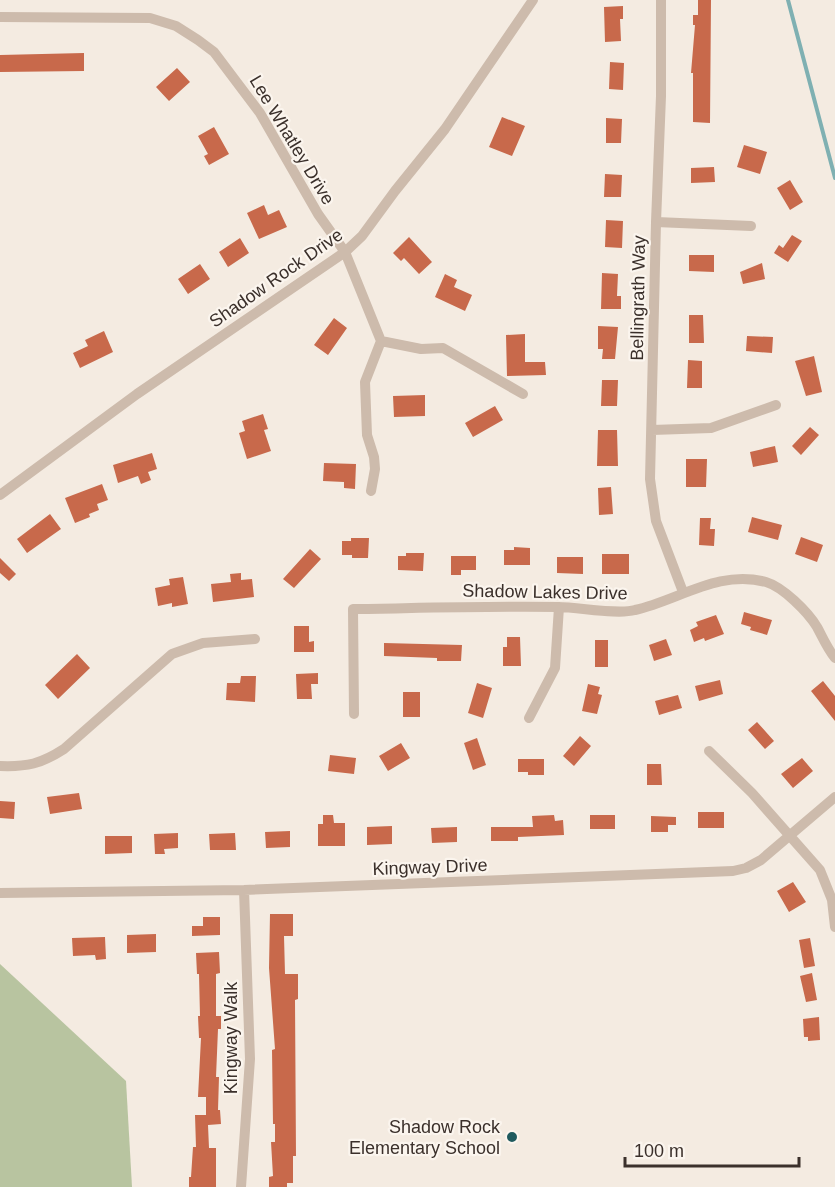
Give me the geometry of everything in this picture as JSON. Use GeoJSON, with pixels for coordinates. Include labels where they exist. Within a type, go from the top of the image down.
{"type":"FeatureCollection","features":[{"type":"Feature","properties":{"kind":"street","name":"Shadow Rock Drive"},"geometry":{"type":"LineString","coordinates":[[0,495],[137,394],[345,252],[362,236],[395,190],[445,129],[533,0]]}},
{"type":"Feature","properties":{"kind":"street","name":"Bellingrath Way"},"geometry":{"type":"LineString","coordinates":[[662,0],[650,479],[656,520],[683,592]]}},
{"type":"Feature","properties":{"kind":"street","name":"Lee Whatley Drive"},"geometry":{"type":"LineString","coordinates":[[0,17],[150,18],[176,26],[214,52],[260,113],[318,214],[345,252],[381,341]]}},
{"type":"Feature","properties":{"kind":"street"},"geometry":{"type":"LineString","coordinates":[[656,222],[750,226]]}},
{"type":"Feature","properties":{"kind":"street"},"geometry":{"type":"LineString","coordinates":[[371,491],[375,469],[367,435],[365,382],[381,341],[421,349],[443,348],[523,394]]}},
{"type":"Feature","properties":{"kind":"street"},"geometry":{"type":"LineString","coordinates":[[652,430],[711,428],[776,405]]}},
{"type":"Feature","properties":{"kind":"street","name":"Shadow Lakes Drive"},"geometry":{"type":"LineString","coordinates":[[354,714],[353,609],[559,607],[631,611],[650,607],[683,592],[720,581],[741,578],[768,582],[785,593],[809,615],[828,650],[835,658]]}},
{"type":"Feature","properties":{"kind":"street"},"geometry":{"type":"LineString","coordinates":[[529,718],[555,668],[559,607]]}},
{"type":"Feature","properties":{"kind":"street"},"geometry":{"type":"LineString","coordinates":[[0,766],[36,764],[64,749],[172,654],[203,643],[255,639]]}},
{"type":"Feature","properties":{"kind":"street"},"geometry":{"type":"LineString","coordinates":[[709,751],[752,793],[814,862],[825,880],[832,900],[835,927]]}},
{"type":"Feature","properties":{"kind":"street","name":"Kingway Drive"},"geometry":{"type":"LineString","coordinates":[[0,893],[244,890],[733,871],[753,865],[835,797]]}},
{"type":"Feature","properties":{"kind":"street","name":"Kingway Walk"},"geometry":{"type":"LineString","coordinates":[[241,1187],[250,1059],[244,890]]}},
{"type":"Feature","properties":{"kind":"green space"},"geometry":{"type":"Polygon","coordinates":[[[0,964],[126,1081],[132,1187],[0,1187],[0,964]]]}},
{"type":"Feature","properties":{"kind":"building"},"geometry":{"type":"Polygon","coordinates":[[[698,0],[711,0],[710,123],[693,122],[693,73],[691,73],[695,25],[693,25],[693,15],[698,15],[698,0]]]}},
{"type":"Feature","properties":{"kind":"building"},"geometry":{"type":"Polygon","coordinates":[[[623,6],[623,19],[620,19],[621,41],[605,42],[604,7],[623,6]]]}},
{"type":"Feature","properties":{"kind":"building"},"geometry":{"type":"Polygon","coordinates":[[[84,53],[84,71],[0,72],[0,55],[84,53]]]}},
{"type":"Feature","properties":{"kind":"building"},"geometry":{"type":"Polygon","coordinates":[[[610,62],[624,63],[623,90],[609,89],[610,62]]]}},
{"type":"Feature","properties":{"kind":"building"},"geometry":{"type":"Polygon","coordinates":[[[177,68],[190,82],[169,101],[156,87],[177,68]]]}},
{"type":"Feature","properties":{"kind":"building"},"geometry":{"type":"Polygon","coordinates":[[[502,117],[525,126],[512,156],[489,147],[502,117]]]}},
{"type":"Feature","properties":{"kind":"building"},"geometry":{"type":"Polygon","coordinates":[[[606,118],[622,119],[621,143],[606,143],[606,118]]]}},
{"type":"Feature","properties":{"kind":"building"},"geometry":{"type":"Polygon","coordinates":[[[214,127],[229,154],[209,165],[204,156],[208,154],[198,136],[214,127]]]}},
{"type":"Feature","properties":{"kind":"building"},"geometry":{"type":"Polygon","coordinates":[[[744,145],[767,152],[760,174],[737,167],[744,145]]]}},
{"type":"Feature","properties":{"kind":"building"},"geometry":{"type":"Polygon","coordinates":[[[714,167],[715,182],[691,183],[691,168],[714,167]]]}},
{"type":"Feature","properties":{"kind":"building"},"geometry":{"type":"Polygon","coordinates":[[[605,174],[622,175],[621,197],[604,197],[605,174]]]}},
{"type":"Feature","properties":{"kind":"building"},"geometry":{"type":"Polygon","coordinates":[[[790,180],[803,202],[790,210],[777,188],[790,180]]]}},
{"type":"Feature","properties":{"kind":"building"},"geometry":{"type":"Polygon","coordinates":[[[264,205],[268,215],[279,210],[287,227],[259,239],[247,213],[264,205]]]}},
{"type":"Feature","properties":{"kind":"building"},"geometry":{"type":"Polygon","coordinates":[[[606,220],[623,221],[622,248],[605,247],[606,220]]]}},
{"type":"Feature","properties":{"kind":"building"},"geometry":{"type":"Polygon","coordinates":[[[792,235],[802,241],[788,262],[774,253],[779,245],[783,248],[792,235]]]}},
{"type":"Feature","properties":{"kind":"building"},"geometry":{"type":"Polygon","coordinates":[[[409,237],[432,262],[419,274],[404,258],[401,261],[393,253],[409,237]]]}},
{"type":"Feature","properties":{"kind":"building"},"geometry":{"type":"Polygon","coordinates":[[[240,238],[249,253],[228,267],[219,252],[240,238]]]}},
{"type":"Feature","properties":{"kind":"building"},"geometry":{"type":"Polygon","coordinates":[[[689,255],[714,255],[714,272],[689,271],[689,255]]]}},
{"type":"Feature","properties":{"kind":"building"},"geometry":{"type":"Polygon","coordinates":[[[762,263],[765,279],[743,284],[740,272],[762,263]]]}},
{"type":"Feature","properties":{"kind":"building"},"geometry":{"type":"Polygon","coordinates":[[[200,264],[210,279],[188,294],[178,279],[200,264]]]}},
{"type":"Feature","properties":{"kind":"building"},"geometry":{"type":"Polygon","coordinates":[[[602,273],[618,274],[617,296],[621,296],[621,309],[601,309],[602,273]]]}},
{"type":"Feature","properties":{"kind":"building"},"geometry":{"type":"Polygon","coordinates":[[[445,274],[457,280],[454,287],[472,295],[465,311],[435,297],[445,274]]]}},
{"type":"Feature","properties":{"kind":"building"},"geometry":{"type":"Polygon","coordinates":[[[689,315],[703,315],[704,343],[689,343],[689,315]]]}},
{"type":"Feature","properties":{"kind":"building"},"geometry":{"type":"Polygon","coordinates":[[[334,318],[347,328],[328,355],[314,345],[334,318]]]}},
{"type":"Feature","properties":{"kind":"building"},"geometry":{"type":"Polygon","coordinates":[[[598,326],[618,327],[615,359],[602,359],[603,349],[598,349],[598,326]]]}},
{"type":"Feature","properties":{"kind":"building"},"geometry":{"type":"Polygon","coordinates":[[[104,331],[113,352],[80,368],[73,353],[88,346],[85,340],[104,331]]]}},
{"type":"Feature","properties":{"kind":"building"},"geometry":{"type":"Polygon","coordinates":[[[525,334],[525,362],[545,362],[546,375],[507,376],[506,335],[525,334]]]}},
{"type":"Feature","properties":{"kind":"building"},"geometry":{"type":"Polygon","coordinates":[[[747,336],[773,337],[772,353],[746,351],[747,336]]]}},
{"type":"Feature","properties":{"kind":"building"},"geometry":{"type":"Polygon","coordinates":[[[814,356],[822,392],[806,396],[795,361],[814,356]]]}},
{"type":"Feature","properties":{"kind":"building"},"geometry":{"type":"Polygon","coordinates":[[[688,360],[702,361],[702,388],[687,388],[688,360]]]}},
{"type":"Feature","properties":{"kind":"building"},"geometry":{"type":"Polygon","coordinates":[[[602,380],[618,380],[617,406],[601,406],[602,380]]]}},
{"type":"Feature","properties":{"kind":"building"},"geometry":{"type":"Polygon","coordinates":[[[425,395],[425,416],[394,417],[393,396],[425,395]]]}},
{"type":"Feature","properties":{"kind":"building"},"geometry":{"type":"Polygon","coordinates":[[[495,406],[503,420],[473,437],[465,423],[495,406]]]}},
{"type":"Feature","properties":{"kind":"building"},"geometry":{"type":"Polygon","coordinates":[[[263,414],[268,429],[264,430],[271,451],[247,459],[239,433],[245,431],[242,421],[263,414]]]}},
{"type":"Feature","properties":{"kind":"building"},"geometry":{"type":"Polygon","coordinates":[[[810,427],[819,435],[801,455],[792,446],[810,427]]]}},
{"type":"Feature","properties":{"kind":"building"},"geometry":{"type":"Polygon","coordinates":[[[598,430],[617,430],[618,466],[597,466],[598,430]]]}},
{"type":"Feature","properties":{"kind":"building"},"geometry":{"type":"Polygon","coordinates":[[[775,446],[778,462],[753,467],[750,452],[775,446]]]}},
{"type":"Feature","properties":{"kind":"building"},"geometry":{"type":"Polygon","coordinates":[[[152,453],[157,469],[148,472],[151,480],[141,484],[138,476],[118,483],[113,465],[152,453]]]}},
{"type":"Feature","properties":{"kind":"building"},"geometry":{"type":"Polygon","coordinates":[[[686,459],[707,459],[706,487],[686,487],[686,459]]]}},
{"type":"Feature","properties":{"kind":"building"},"geometry":{"type":"Polygon","coordinates":[[[324,463],[356,464],[355,489],[344,488],[344,482],[323,481],[324,463]]]}},
{"type":"Feature","properties":{"kind":"building"},"geometry":{"type":"Polygon","coordinates":[[[102,484],[108,500],[97,504],[99,510],[89,514],[90,517],[75,523],[65,498],[102,484]]]}},
{"type":"Feature","properties":{"kind":"building"},"geometry":{"type":"Polygon","coordinates":[[[611,487],[613,514],[599,515],[598,488],[611,487]]]}},
{"type":"Feature","properties":{"kind":"building"},"geometry":{"type":"Polygon","coordinates":[[[50,514],[61,529],[27,553],[17,539],[50,514]]]}},
{"type":"Feature","properties":{"kind":"building"},"geometry":{"type":"Polygon","coordinates":[[[752,517],[782,525],[778,540],[748,532],[752,517]]]}},
{"type":"Feature","properties":{"kind":"building"},"geometry":{"type":"Polygon","coordinates":[[[700,518],[711,518],[710,529],[715,529],[714,546],[699,545],[700,518]]]}},
{"type":"Feature","properties":{"kind":"building"},"geometry":{"type":"Polygon","coordinates":[[[801,537],[823,545],[817,562],[795,554],[801,537]]]}},
{"type":"Feature","properties":{"kind":"building"},"geometry":{"type":"Polygon","coordinates":[[[351,538],[369,538],[368,558],[352,558],[352,555],[342,555],[342,541],[351,541],[351,538]]]}},
{"type":"Feature","properties":{"kind":"building"},"geometry":{"type":"Polygon","coordinates":[[[514,547],[530,548],[530,565],[504,565],[504,550],[514,550],[514,547]]]}},
{"type":"Feature","properties":{"kind":"building"},"geometry":{"type":"Polygon","coordinates":[[[310,549],[321,559],[294,588],[283,579],[310,549]]]}},
{"type":"Feature","properties":{"kind":"building"},"geometry":{"type":"Polygon","coordinates":[[[406,553],[424,553],[423,571],[398,570],[398,556],[406,556],[406,553]]]}},
{"type":"Feature","properties":{"kind":"building"},"geometry":{"type":"Polygon","coordinates":[[[602,554],[629,554],[629,574],[602,574],[602,554]]]}},
{"type":"Feature","properties":{"kind":"building"},"geometry":{"type":"Polygon","coordinates":[[[451,556],[476,556],[476,570],[461,570],[461,575],[451,575],[451,556]]]}},
{"type":"Feature","properties":{"kind":"building"},"geometry":{"type":"Polygon","coordinates":[[[557,557],[583,557],[583,574],[557,573],[557,557]]]}},
{"type":"Feature","properties":{"kind":"building"},"geometry":{"type":"Polygon","coordinates":[[[0,558],[16,574],[9,581],[0,573],[0,558]]]}},
{"type":"Feature","properties":{"kind":"building"},"geometry":{"type":"Polygon","coordinates":[[[241,573],[241,580],[252,579],[254,597],[213,602],[211,584],[231,582],[230,574],[241,573]]]}},
{"type":"Feature","properties":{"kind":"building"},"geometry":{"type":"Polygon","coordinates":[[[183,577],[188,604],[172,607],[172,603],[158,606],[155,588],[170,585],[169,579],[183,577]]]}},
{"type":"Feature","properties":{"kind":"building"},"geometry":{"type":"Polygon","coordinates":[[[744,612],[772,620],[767,635],[750,630],[751,627],[741,624],[744,612]]]}},
{"type":"Feature","properties":{"kind":"building"},"geometry":{"type":"Polygon","coordinates":[[[716,615],[724,634],[705,641],[704,638],[694,642],[690,630],[698,626],[696,622],[716,615]]]}},
{"type":"Feature","properties":{"kind":"building"},"geometry":{"type":"Polygon","coordinates":[[[294,626],[309,626],[309,642],[314,641],[314,652],[294,652],[294,626]]]}},
{"type":"Feature","properties":{"kind":"building"},"geometry":{"type":"Polygon","coordinates":[[[507,637],[520,637],[521,666],[503,666],[503,647],[507,647],[507,637]]]}},
{"type":"Feature","properties":{"kind":"building"},"geometry":{"type":"Polygon","coordinates":[[[666,639],[672,655],[654,661],[649,645],[666,639]]]}},
{"type":"Feature","properties":{"kind":"building"},"geometry":{"type":"Polygon","coordinates":[[[595,640],[608,640],[608,667],[595,667],[595,640]]]}},
{"type":"Feature","properties":{"kind":"building"},"geometry":{"type":"Polygon","coordinates":[[[384,643],[462,645],[461,661],[384,656],[384,643]]]}},
{"type":"Feature","properties":{"kind":"building"},"geometry":{"type":"Polygon","coordinates":[[[77,654],[90,668],[58,699],[45,685],[77,654]]]}},
{"type":"Feature","properties":{"kind":"building"},"geometry":{"type":"Polygon","coordinates":[[[318,673],[318,684],[311,684],[312,699],[297,699],[296,674],[318,673]]]}},
{"type":"Feature","properties":{"kind":"building"},"geometry":{"type":"Polygon","coordinates":[[[241,676],[256,676],[255,702],[226,700],[227,683],[240,683],[241,676]]]}},
{"type":"Feature","properties":{"kind":"building"},"geometry":{"type":"Polygon","coordinates":[[[720,680],[723,694],[699,701],[695,686],[720,680]]]}},
{"type":"Feature","properties":{"kind":"building"},"geometry":{"type":"Polygon","coordinates":[[[823,681],[835,696],[835,721],[811,691],[823,681]]]}},
{"type":"Feature","properties":{"kind":"building"},"geometry":{"type":"Polygon","coordinates":[[[477,683],[492,688],[483,718],[468,713],[477,683]]]}},
{"type":"Feature","properties":{"kind":"building"},"geometry":{"type":"Polygon","coordinates":[[[588,684],[600,687],[598,694],[602,695],[597,714],[582,711],[588,684]]]}},
{"type":"Feature","properties":{"kind":"building"},"geometry":{"type":"Polygon","coordinates":[[[403,692],[420,692],[420,717],[403,717],[403,692]]]}},
{"type":"Feature","properties":{"kind":"building"},"geometry":{"type":"Polygon","coordinates":[[[678,695],[682,708],[659,715],[655,701],[678,695]]]}},
{"type":"Feature","properties":{"kind":"building"},"geometry":{"type":"Polygon","coordinates":[[[757,722],[774,741],[765,749],[748,730],[757,722]]]}},
{"type":"Feature","properties":{"kind":"building"},"geometry":{"type":"Polygon","coordinates":[[[580,736],[591,746],[574,766],[563,756],[580,736]]]}},
{"type":"Feature","properties":{"kind":"building"},"geometry":{"type":"Polygon","coordinates":[[[477,738],[486,765],[473,770],[464,743],[477,738]]]}},
{"type":"Feature","properties":{"kind":"building"},"geometry":{"type":"Polygon","coordinates":[[[401,743],[410,758],[388,771],[379,756],[401,743]]]}},
{"type":"Feature","properties":{"kind":"building"},"geometry":{"type":"Polygon","coordinates":[[[330,755],[356,758],[354,774],[328,771],[330,755]]]}},
{"type":"Feature","properties":{"kind":"building"},"geometry":{"type":"Polygon","coordinates":[[[802,758],[813,771],[793,788],[781,774],[802,758]]]}},
{"type":"Feature","properties":{"kind":"building"},"geometry":{"type":"Polygon","coordinates":[[[518,759],[544,759],[544,775],[528,775],[528,772],[518,772],[518,759]]]}},
{"type":"Feature","properties":{"kind":"building"},"geometry":{"type":"Polygon","coordinates":[[[647,764],[661,764],[662,785],[647,785],[647,764]]]}},
{"type":"Feature","properties":{"kind":"building"},"geometry":{"type":"Polygon","coordinates":[[[79,793],[82,809],[50,814],[47,797],[79,793]]]}},
{"type":"Feature","properties":{"kind":"building"},"geometry":{"type":"Polygon","coordinates":[[[0,801],[15,802],[14,819],[0,818],[0,801]]]}},
{"type":"Feature","properties":{"kind":"building"},"geometry":{"type":"Polygon","coordinates":[[[698,812],[724,812],[724,828],[698,828],[698,812]]]}},
{"type":"Feature","properties":{"kind":"building"},"geometry":{"type":"Polygon","coordinates":[[[323,815],[333,815],[334,823],[345,823],[345,846],[318,846],[318,824],[323,824],[323,815]]]}},
{"type":"Feature","properties":{"kind":"building"},"geometry":{"type":"Polygon","coordinates":[[[554,815],[555,821],[563,820],[564,835],[518,837],[518,841],[491,841],[491,827],[533,827],[532,816],[554,815]]]}},
{"type":"Feature","properties":{"kind":"building"},"geometry":{"type":"Polygon","coordinates":[[[590,815],[615,815],[615,829],[590,829],[590,815]]]}},
{"type":"Feature","properties":{"kind":"building"},"geometry":{"type":"Polygon","coordinates":[[[651,816],[676,817],[676,825],[668,825],[668,832],[651,832],[651,816]]]}},
{"type":"Feature","properties":{"kind":"building"},"geometry":{"type":"Polygon","coordinates":[[[392,826],[392,844],[367,845],[367,827],[392,826]]]}},
{"type":"Feature","properties":{"kind":"building"},"geometry":{"type":"Polygon","coordinates":[[[457,827],[457,842],[432,843],[431,828],[457,827]]]}},
{"type":"Feature","properties":{"kind":"building"},"geometry":{"type":"Polygon","coordinates":[[[290,831],[290,847],[266,848],[265,832],[290,831]]]}},
{"type":"Feature","properties":{"kind":"building"},"geometry":{"type":"Polygon","coordinates":[[[178,833],[178,848],[164,849],[165,854],[155,854],[154,834],[178,833]]]}},
{"type":"Feature","properties":{"kind":"building"},"geometry":{"type":"Polygon","coordinates":[[[235,833],[236,850],[210,850],[209,834],[235,833]]]}},
{"type":"Feature","properties":{"kind":"building"},"geometry":{"type":"Polygon","coordinates":[[[105,836],[132,836],[132,853],[105,854],[105,836]]]}},
{"type":"Feature","properties":{"kind":"building"},"geometry":{"type":"Polygon","coordinates":[[[793,882],[806,902],[789,912],[777,891],[793,882]]]}},
{"type":"Feature","properties":{"kind":"building"},"geometry":{"type":"Polygon","coordinates":[[[270,914],[293,914],[293,936],[284,936],[285,974],[298,974],[298,999],[295,1000],[296,1156],[293,1156],[293,1183],[287,1183],[287,1187],[269,1187],[269,1177],[273,1176],[271,1142],[275,1142],[272,1050],[275,1049],[269,968],[270,914]]]}},
{"type":"Feature","properties":{"kind":"building"},"geometry":{"type":"Polygon","coordinates":[[[203,917],[220,917],[220,935],[192,936],[192,926],[203,926],[203,917]]]}},
{"type":"Feature","properties":{"kind":"building"},"geometry":{"type":"Polygon","coordinates":[[[156,934],[156,952],[127,953],[127,935],[156,934]]]}},
{"type":"Feature","properties":{"kind":"building"},"geometry":{"type":"Polygon","coordinates":[[[105,937],[106,959],[96,960],[95,955],[73,956],[72,938],[105,937]]]}},
{"type":"Feature","properties":{"kind":"building"},"geometry":{"type":"Polygon","coordinates":[[[810,938],[815,966],[804,968],[799,940],[810,938]]]}},
{"type":"Feature","properties":{"kind":"building"},"geometry":{"type":"Polygon","coordinates":[[[219,952],[220,973],[216,974],[216,1016],[221,1016],[221,1029],[218,1029],[216,1077],[219,1077],[218,1110],[220,1110],[221,1124],[208,1125],[209,1148],[216,1148],[216,1187],[189,1187],[193,1147],[196,1147],[195,1115],[206,1115],[206,1097],[198,1097],[201,1038],[199,1038],[199,974],[197,974],[196,953],[219,952]]]}},
{"type":"Feature","properties":{"kind":"building"},"geometry":{"type":"Polygon","coordinates":[[[812,973],[817,1000],[806,1002],[800,976],[812,973]]]}},
{"type":"Feature","properties":{"kind":"building"},"geometry":{"type":"Polygon","coordinates":[[[819,1017],[820,1040],[808,1041],[808,1037],[804,1037],[803,1019],[819,1017]]]}},
{"type":"Feature","properties":{"kind":"waterway"},"geometry":{"type":"LineString","coordinates":[[788,0],[835,178]]}},
{"type":"Feature","properties":{"kind":"place","name":"Shadow Rock Elementary School"},"geometry":{"type":"Point","coordinates":[512,1137]}}]}
